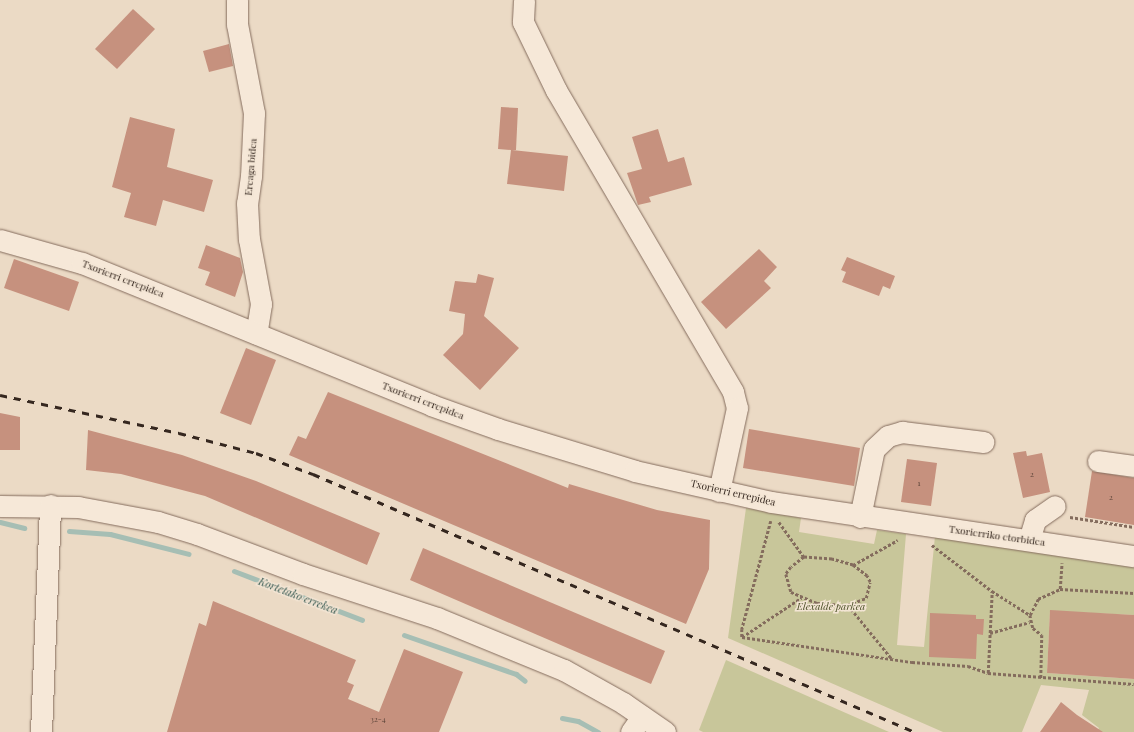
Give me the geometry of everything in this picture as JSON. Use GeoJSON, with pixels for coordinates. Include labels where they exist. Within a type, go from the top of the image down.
{"type":"FeatureCollection","features":[{"type":"Feature","properties":{"kind":"street","name":"Ereaga bidea"},"geometry":{"type":"LineString","coordinates":[[236,0],[237,24],[254,113],[247,203],[249,239],[260,304],[256,334]]}},
{"type":"Feature","properties":{"kind":"street"},"geometry":{"type":"LineString","coordinates":[[524,1],[523,22],[556,90],[733,392],[737,408],[719,491]]}},
{"type":"Feature","properties":{"kind":"street","name":"Txorierri errepidea"},"geometry":{"type":"LineString","coordinates":[[0,240],[82,263],[256,334],[498,429],[635,471],[719,491],[860,517]]}},
{"type":"Feature","properties":{"kind":"street"},"geometry":{"type":"LineString","coordinates":[[860,517],[874,449],[888,436],[902,432],[983,442]]}},
{"type":"Feature","properties":{"kind":"street"},"geometry":{"type":"LineString","coordinates":[[1098,461],[1134,466]]}},
{"type":"Feature","properties":{"kind":"street"},"geometry":{"type":"LineString","coordinates":[[0,506],[50,505],[158,522],[197,534],[303,574],[437,618],[564,670],[637,724],[665,732]]}},
{"type":"Feature","properties":{"kind":"street"},"geometry":{"type":"LineString","coordinates":[[42,732],[50,505]]}},
{"type":"Feature","properties":{"kind":"street"},"geometry":{"type":"LineString","coordinates":[[1029,540],[1035,520],[1062,512]]}},
{"type":"Feature","properties":{"kind":"street","name":"Txorierriko etorbidea"},"geometry":{"type":"LineString","coordinates":[[860,517],[1134,556]]}},
{"type":"Feature","properties":{"kind":"path"},"geometry":{"type":"LineString","coordinates":[[1062,512],[1134,527]]}},
{"type":"Feature","properties":{"kind":"path"},"geometry":{"type":"LineString","coordinates":[[742,637],[742,629],[771,522],[778,521],[804,557]]}},
{"type":"Feature","properties":{"kind":"path"},"geometry":{"type":"LineString","coordinates":[[853,565],[899,540],[904,533]]}},
{"type":"Feature","properties":{"kind":"path"},"geometry":{"type":"LineString","coordinates":[[928,541],[992,592],[1030,615]]}},
{"type":"Feature","properties":{"kind":"path"},"geometry":{"type":"LineString","coordinates":[[804,557],[832,559],[853,565],[867,576],[870,588],[866,598],[848,605],[817,603],[801,598],[791,592],[786,574],[791,567],[804,557]]}},
{"type":"Feature","properties":{"kind":"path"},"geometry":{"type":"LineString","coordinates":[[1060,589],[1062,565]]}},
{"type":"Feature","properties":{"kind":"path"},"geometry":{"type":"LineString","coordinates":[[1041,678],[1042,635],[1033,628],[1030,622],[1030,615],[1038,599],[1060,589],[1134,593]]}},
{"type":"Feature","properties":{"kind":"path"},"geometry":{"type":"LineString","coordinates":[[988,673],[992,592]]}},
{"type":"Feature","properties":{"kind":"path"},"geometry":{"type":"LineString","coordinates":[[742,637],[801,598]]}},
{"type":"Feature","properties":{"kind":"path"},"geometry":{"type":"LineString","coordinates":[[848,605],[892,659]]}},
{"type":"Feature","properties":{"kind":"path"},"geometry":{"type":"LineString","coordinates":[[990,633],[1030,622]]}},
{"type":"Feature","properties":{"kind":"path"},"geometry":{"type":"LineString","coordinates":[[742,637],[892,659],[968,666],[988,673],[1134,684]]}},
{"type":"Feature","properties":{"kind":"green space","name":"Elexalde parkea"},"geometry":{"type":"Polygon","coordinates":[[[746,508],[801,518],[799,532],[874,544],[877,530],[906,534],[897,645],[924,647],[935,536],[1134,565],[1134,615],[1050,611],[1047,673],[1134,679],[1134,732],[1097,732],[1099,728],[1082,715],[1089,690],[1041,685],[1022,732],[943,732],[728,638],[746,508]]]}},
{"type":"Feature","properties":{"kind":"green space"},"geometry":{"type":"Polygon","coordinates":[[[726,660],[889,732],[703,732],[699,730],[726,660]]]}},
{"type":"Feature","properties":{"kind":"building"},"geometry":{"type":"Polygon","coordinates":[[[133,9],[155,29],[117,69],[95,49],[133,9]]]}},
{"type":"Feature","properties":{"kind":"building"},"geometry":{"type":"Polygon","coordinates":[[[229,44],[233,66],[209,72],[203,51],[229,44]]]}},
{"type":"Feature","properties":{"kind":"building"},"geometry":{"type":"Polygon","coordinates":[[[501,107],[518,108],[516,150],[512,150],[568,156],[564,191],[507,184],[511,150],[498,149],[501,107]]]}},
{"type":"Feature","properties":{"kind":"building"},"geometry":{"type":"Polygon","coordinates":[[[130,117],[175,129],[167,167],[213,180],[204,212],[163,200],[156,226],[124,217],[131,193],[112,187],[130,117]]]}},
{"type":"Feature","properties":{"kind":"building"},"geometry":{"type":"Polygon","coordinates":[[[658,129],[668,162],[684,157],[692,185],[649,197],[651,202],[638,205],[627,173],[642,169],[632,137],[658,129]]]}},
{"type":"Feature","properties":{"kind":"building"},"geometry":{"type":"Polygon","coordinates":[[[206,245],[240,258],[243,272],[235,297],[205,285],[210,272],[198,268],[206,245]]]}},
{"type":"Feature","properties":{"kind":"building"},"geometry":{"type":"Polygon","coordinates":[[[759,249],[777,267],[764,281],[771,288],[726,329],[701,302],[759,249]]]}},
{"type":"Feature","properties":{"kind":"building"},"geometry":{"type":"Polygon","coordinates":[[[847,257],[895,276],[890,289],[883,286],[879,296],[842,282],[846,272],[841,270],[847,257]]]}},
{"type":"Feature","properties":{"kind":"building"},"geometry":{"type":"Polygon","coordinates":[[[14,259],[79,282],[69,311],[4,288],[14,259]]]}},
{"type":"Feature","properties":{"kind":"building"},"geometry":{"type":"Polygon","coordinates":[[[478,274],[494,278],[484,316],[519,348],[480,390],[443,355],[463,334],[465,314],[449,311],[455,281],[476,283],[478,274]]]}},
{"type":"Feature","properties":{"kind":"building"},"geometry":{"type":"Polygon","coordinates":[[[246,348],[276,360],[251,425],[220,413],[246,348]]]}},
{"type":"Feature","properties":{"kind":"building"},"geometry":{"type":"Polygon","coordinates":[[[328,392],[568,488],[569,484],[657,510],[710,520],[709,569],[686,624],[289,455],[298,436],[306,439],[328,392]]]}},
{"type":"Feature","properties":{"kind":"building"},"geometry":{"type":"Polygon","coordinates":[[[0,413],[20,417],[20,450],[0,450],[0,413]]]}},
{"type":"Feature","properties":{"kind":"building"},"geometry":{"type":"Polygon","coordinates":[[[749,429],[860,448],[854,486],[743,468],[749,429]]]}},
{"type":"Feature","properties":{"kind":"building"},"geometry":{"type":"Polygon","coordinates":[[[88,430],[182,455],[256,481],[380,533],[367,565],[205,496],[121,474],[86,470],[88,430]]]}},
{"type":"Feature","properties":{"kind":"building"},"geometry":{"type":"Polygon","coordinates":[[[1026,451],[1027,456],[1042,453],[1050,492],[1023,498],[1013,453],[1026,451]]]}},
{"type":"Feature","properties":{"kind":"building"},"geometry":{"type":"Polygon","coordinates":[[[907,459],[937,463],[931,506],[901,502],[907,459]]]}},
{"type":"Feature","properties":{"kind":"building"},"geometry":{"type":"Polygon","coordinates":[[[1092,471],[1134,478],[1134,525],[1085,517],[1092,471]]]}},
{"type":"Feature","properties":{"kind":"building"},"geometry":{"type":"Polygon","coordinates":[[[423,548],[665,651],[651,684],[410,580],[423,548]]]}},
{"type":"Feature","properties":{"kind":"building"},"geometry":{"type":"Polygon","coordinates":[[[213,601],[356,660],[347,682],[354,685],[348,699],[379,712],[404,649],[463,672],[439,732],[167,732],[199,623],[206,626],[213,601]]]}},
{"type":"Feature","properties":{"kind":"building"},"geometry":{"type":"Polygon","coordinates":[[[1050,610],[1134,615],[1134,679],[1047,673],[1050,610]]]}},
{"type":"Feature","properties":{"kind":"building"},"geometry":{"type":"Polygon","coordinates":[[[930,613],[976,615],[976,619],[984,619],[983,635],[977,634],[976,659],[929,657],[930,613]]]}},
{"type":"Feature","properties":{"kind":"building"},"geometry":{"type":"Polygon","coordinates":[[[1061,702],[1077,715],[1103,732],[1040,732],[1061,702]]]}},
{"type":"Feature","properties":{"kind":"waterway","name":"Kortetako errekea"},"geometry":{"type":"LineString","coordinates":[[0,522],[24,528]]}},
{"type":"Feature","properties":{"kind":"waterway","name":"Kortetako errekea"},"geometry":{"type":"LineString","coordinates":[[69,531],[110,534],[189,554]]}},
{"type":"Feature","properties":{"kind":"waterway","name":"Kortetako errekea"},"geometry":{"type":"LineString","coordinates":[[234,571],[362,620]]}},
{"type":"Feature","properties":{"kind":"waterway","name":"Kortetako errekea"},"geometry":{"type":"LineString","coordinates":[[404,635],[516,674],[525,681]]}},
{"type":"Feature","properties":{"kind":"waterway","name":"Kortetako errekea"},"geometry":{"type":"LineString","coordinates":[[562,718],[578,721],[598,732]]}},
{"type":"Feature","properties":{"kind":"railway"},"geometry":{"type":"LineString","coordinates":[[0,395],[179,433],[256,453],[313,474],[915,732]]}}]}
